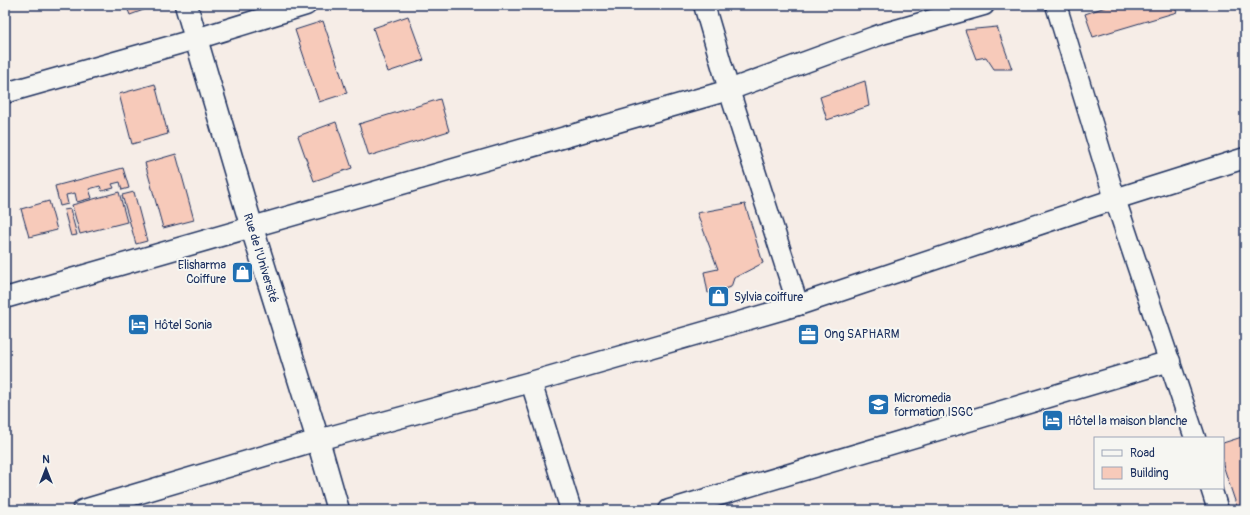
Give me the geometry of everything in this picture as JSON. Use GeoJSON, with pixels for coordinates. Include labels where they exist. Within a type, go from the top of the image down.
{"type":"FeatureCollection","features":[{"type":"Feature","properties":{"kind":"street","name":"Rue de l'Université"},"geometry":{"type":"LineString","coordinates":[[186,5],[338,510]]}},
{"type":"Feature","properties":{"kind":"street"},"geometry":{"type":"LineString","coordinates":[[5,93],[196,39],[306,5]]}},
{"type":"Feature","properties":{"kind":"street"},"geometry":{"type":"LineString","coordinates":[[704,5],[729,90],[798,305]]}},
{"type":"Feature","properties":{"kind":"street"},"geometry":{"type":"LineString","coordinates":[[5,298],[729,90],[882,34],[984,5]]}},
{"type":"Feature","properties":{"kind":"street"},"geometry":{"type":"LineString","coordinates":[[1056,5],[1115,199],[1195,437]]}},
{"type":"Feature","properties":{"kind":"street"},"geometry":{"type":"LineString","coordinates":[[83,510],[318,440],[531,382],[798,305],[1115,199],[1245,158]]}},
{"type":"Feature","properties":{"kind":"street"},"geometry":{"type":"LineString","coordinates":[[669,510],[1170,361]]}},
{"type":"Feature","properties":{"kind":"street"},"geometry":{"type":"LineString","coordinates":[[531,382],[570,510]]}},
{"type":"Feature","properties":{"kind":"street"},"geometry":{"type":"LineString","coordinates":[[1211,489],[1218,510]]}},
{"type":"Feature","properties":{"kind":"building"},"geometry":{"type":"Polygon","coordinates":[[[126,5],[157,5],[130,15],[126,5]]]}},
{"type":"Feature","properties":{"kind":"building"},"geometry":{"type":"Polygon","coordinates":[[[1111,5],[1173,5],[1177,12],[1093,37],[1085,14],[1111,5]]]}},
{"type":"Feature","properties":{"kind":"building"},"geometry":{"type":"Polygon","coordinates":[[[408,16],[424,60],[388,72],[373,28],[408,16]]]}},
{"type":"Feature","properties":{"kind":"building"},"geometry":{"type":"Polygon","coordinates":[[[323,21],[347,93],[319,102],[295,30],[323,21]]]}},
{"type":"Feature","properties":{"kind":"building"},"geometry":{"type":"Polygon","coordinates":[[[997,27],[1012,69],[994,69],[986,57],[976,59],[965,30],[997,27]]]}},
{"type":"Feature","properties":{"kind":"building"},"geometry":{"type":"Polygon","coordinates":[[[865,81],[869,106],[827,120],[820,97],[865,81]]]}},
{"type":"Feature","properties":{"kind":"building"},"geometry":{"type":"Polygon","coordinates":[[[155,84],[168,134],[132,144],[119,94],[155,84]]]}},
{"type":"Feature","properties":{"kind":"building"},"geometry":{"type":"Polygon","coordinates":[[[440,99],[449,131],[369,156],[359,124],[440,99]]]}},
{"type":"Feature","properties":{"kind":"building"},"geometry":{"type":"Polygon","coordinates":[[[336,122],[352,168],[314,181],[298,136],[336,122]]]}},
{"type":"Feature","properties":{"kind":"building"},"geometry":{"type":"Polygon","coordinates":[[[176,154],[194,220],[163,228],[145,163],[176,154]]]}},
{"type":"Feature","properties":{"kind":"building"},"geometry":{"type":"Polygon","coordinates":[[[123,168],[129,188],[122,190],[120,182],[112,184],[114,188],[102,191],[100,186],[89,189],[92,198],[77,202],[75,193],[66,195],[68,204],[60,206],[55,186],[123,168]]]}},
{"type":"Feature","properties":{"kind":"building"},"geometry":{"type":"Polygon","coordinates":[[[119,192],[127,222],[80,234],[72,205],[119,192]]]}},
{"type":"Feature","properties":{"kind":"building"},"geometry":{"type":"Polygon","coordinates":[[[134,192],[147,241],[136,244],[122,195],[134,192]]]}},
{"type":"Feature","properties":{"kind":"building"},"geometry":{"type":"Polygon","coordinates":[[[49,201],[57,230],[29,237],[21,209],[49,201]]]}},
{"type":"Feature","properties":{"kind":"building"},"geometry":{"type":"Polygon","coordinates":[[[745,204],[763,263],[734,278],[731,287],[708,293],[704,272],[718,269],[697,213],[745,204]]]}},
{"type":"Feature","properties":{"kind":"building"},"geometry":{"type":"Polygon","coordinates":[[[70,209],[77,235],[71,236],[64,210],[70,209]]]}},
{"type":"Feature","properties":{"kind":"building"},"geometry":{"type":"Polygon","coordinates":[[[1245,436],[1245,510],[1238,510],[1224,468],[1224,443],[1245,436]]]}},
{"type":"Feature","properties":{"kind":"place","name":"Elisharma Coiffure"},"geometry":{"type":"Point","coordinates":[242,272]}},
{"type":"Feature","properties":{"kind":"place","name":"Sylvia coiffure"},"geometry":{"type":"Point","coordinates":[719,297]}},
{"type":"Feature","properties":{"kind":"place","name":"Hôtel Sonia"},"geometry":{"type":"Point","coordinates":[138,325]}},
{"type":"Feature","properties":{"kind":"place","name":"Ong SAPHARM"},"geometry":{"type":"Point","coordinates":[808,334]}},
{"type":"Feature","properties":{"kind":"place","name":"Micromedia formation ISGC"},"geometry":{"type":"Point","coordinates":[878,405]}},
{"type":"Feature","properties":{"kind":"place","name":"Hôtel la maison blanche"},"geometry":{"type":"Point","coordinates":[1052,421]}}]}
